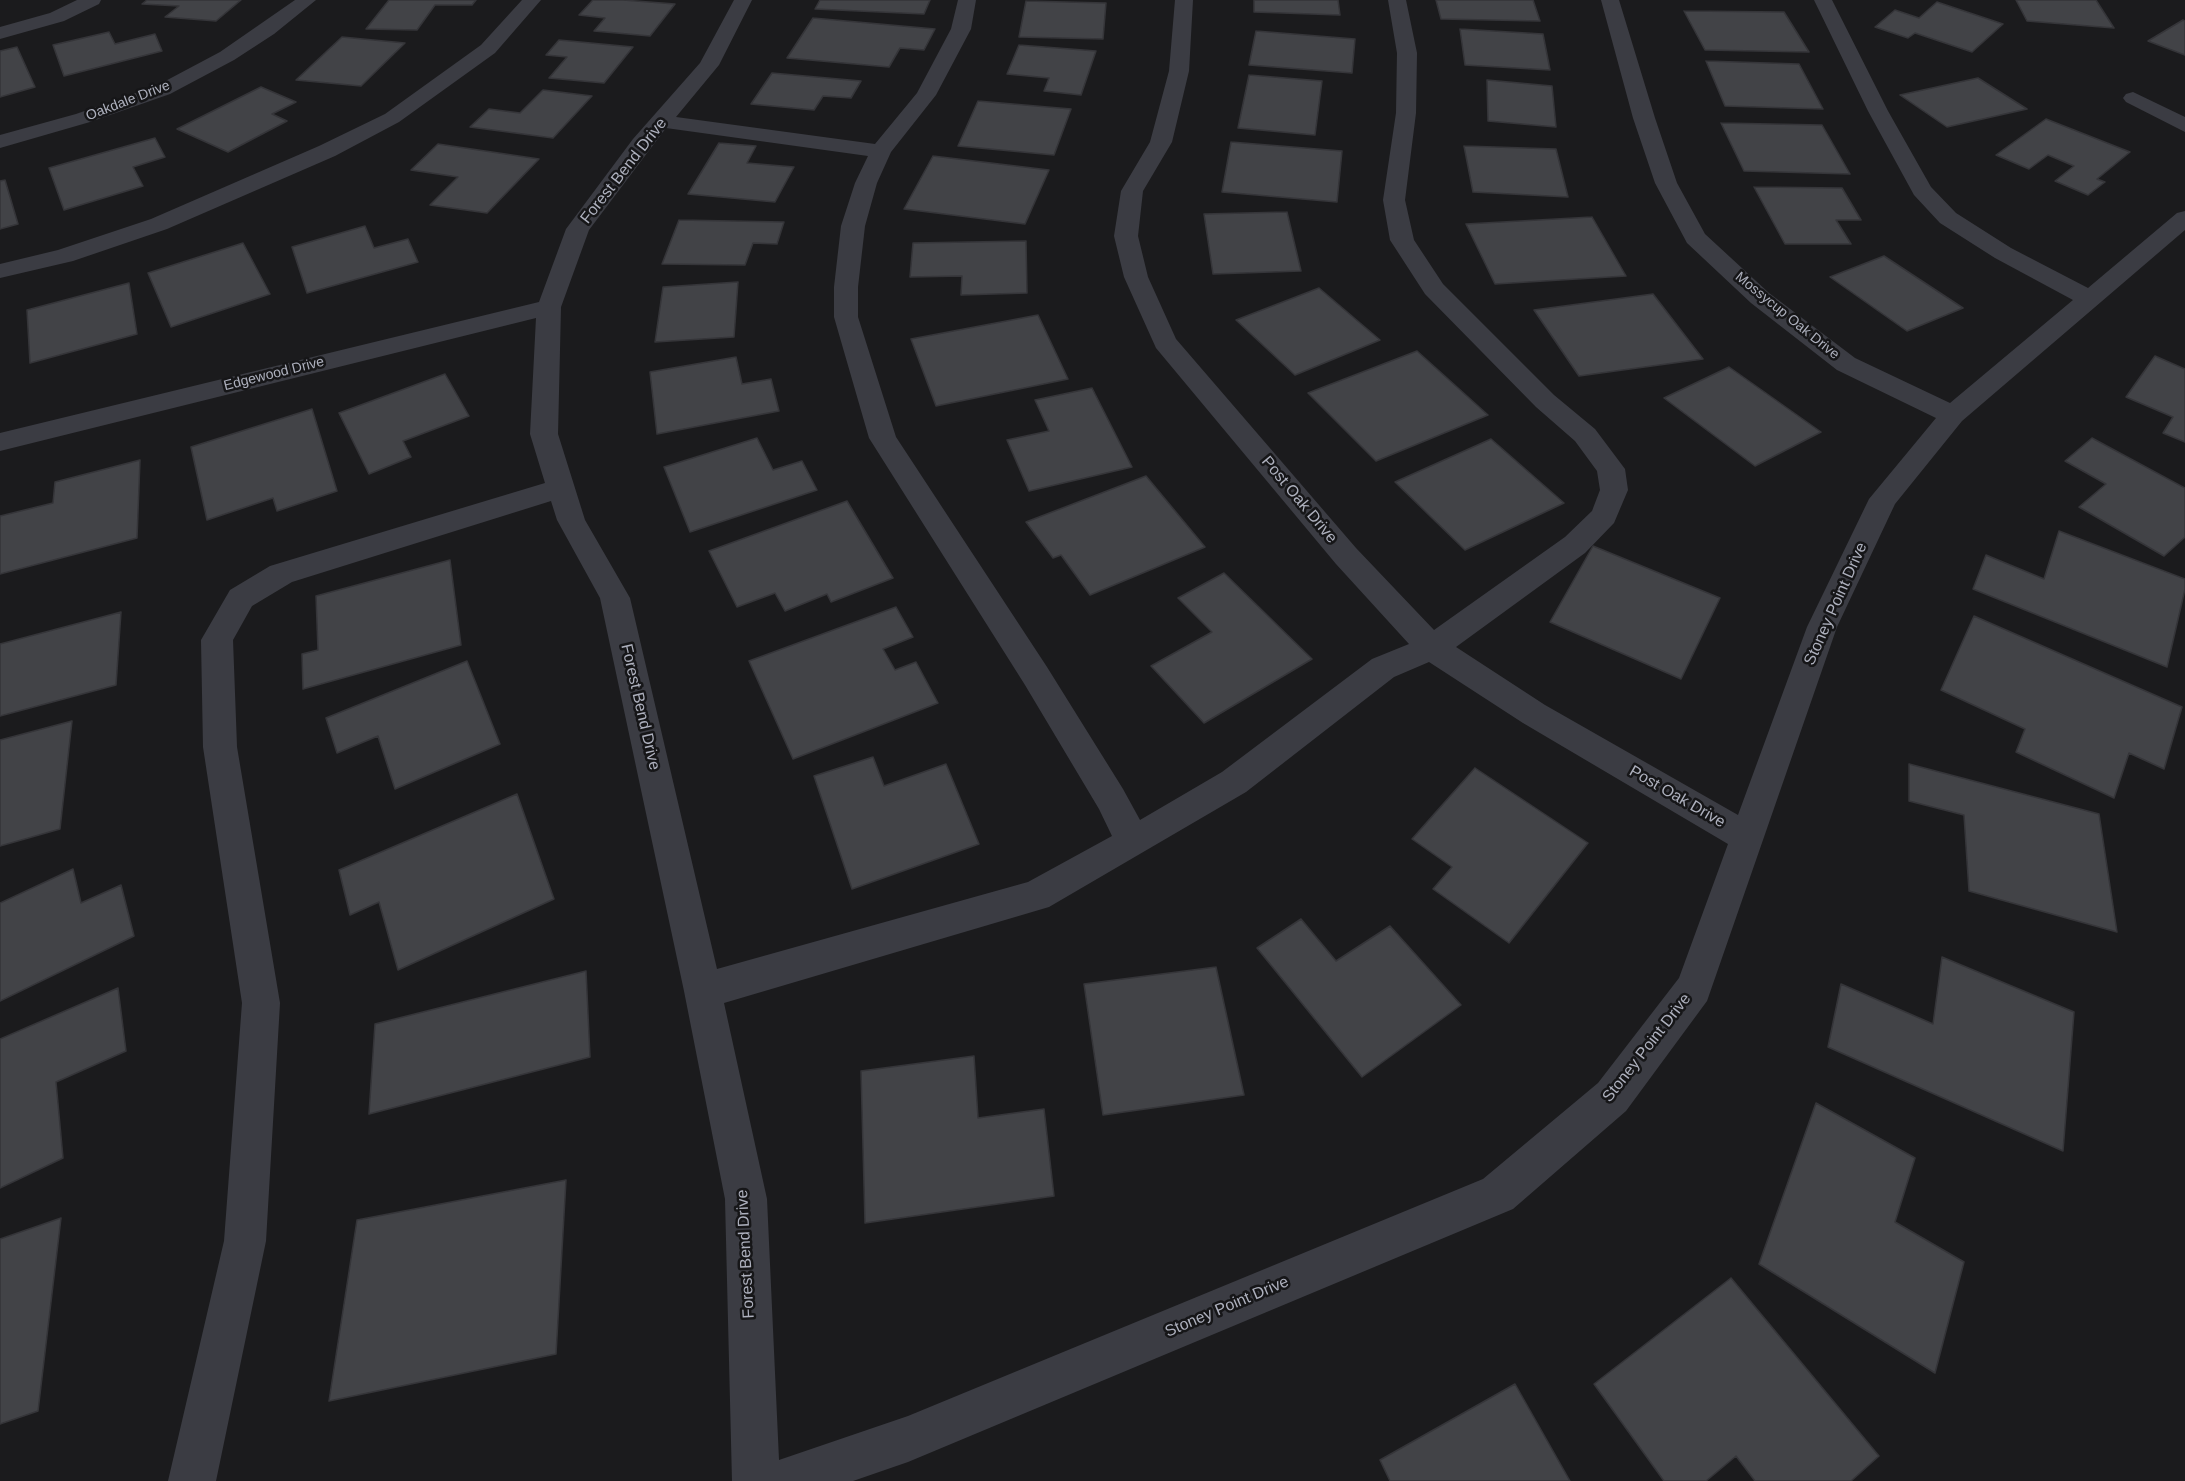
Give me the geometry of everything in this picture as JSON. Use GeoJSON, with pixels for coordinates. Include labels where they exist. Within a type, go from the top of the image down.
{"type":"FeatureCollection","features":[{"type":"Feature","properties":{"kind":"street"},"geometry":{"type":"LineString","coordinates":[[0,33],[57,17],[92,0]]}},
{"type":"Feature","properties":{"kind":"street","name":"Oakdale Drive"},"geometry":{"type":"LineString","coordinates":[[0,142],[83,118],[163,90],[227,56],[307,0]]}},
{"type":"Feature","properties":{"kind":"street"},"geometry":{"type":"LineString","coordinates":[[0,271],[65,256],[159,224],[327,151],[392,118],[488,49],[532,0]]}},
{"type":"Feature","properties":{"kind":"street","name":"Forest Bend Drive"},"geometry":{"type":"LineString","coordinates":[[743,0],[709,65],[662,121],[579,229],[549,307],[544,434],[571,520],[615,598],[703,991],[746,1198],[756,1481]]}},
{"type":"Feature","properties":{"kind":"street"},"geometry":{"type":"LineString","coordinates":[[967,0],[961,29],[926,95],[881,151],[866,183],[853,226],[846,287],[846,317],[883,438],[1036,676],[1111,799],[1133,842]]}},
{"type":"Feature","properties":{"kind":"street","name":"Post Oak Drive"},"geometry":{"type":"LineString","coordinates":[[1184,0],[1179,70],[1161,142],[1132,191],[1126,236],[1136,277],[1165,342],[1346,556],[1432,648],[1534,714],[1748,838]]}},
{"type":"Feature","properties":{"kind":"street"},"geometry":{"type":"LineString","coordinates":[[703,991],[1036,896],[1234,782],[1383,668],[1432,648],[1575,545],[1604,516],[1614,490],[1611,469],[1585,435],[1545,401],[1434,289],[1402,240],[1394,200],[1406,113],[1407,53],[1397,0]]}},
{"type":"Feature","properties":{"kind":"street","name":"Mossycup Oak Drive"},"geometry":{"type":"LineString","coordinates":[[1610,0],[1644,118],[1666,183],[1695,237],[1760,298],[1846,364],[1953,415]]}},
{"type":"Feature","properties":{"kind":"street"},"geometry":{"type":"LineString","coordinates":[[1823,0],[1878,111],[1922,190],[1948,218],[2003,253],[2090,299]]}},
{"type":"Feature","properties":{"kind":"street"},"geometry":{"type":"LineString","coordinates":[[2133,98],[2185,126]]}},
{"type":"Feature","properties":{"kind":"street"},"geometry":{"type":"LineString","coordinates":[[662,121],[881,151]]}},
{"type":"Feature","properties":{"kind":"street","name":"Stoney Point Drive"},"geometry":{"type":"LineString","coordinates":[[786,1481],[908,1439],[1498,1194],[1612,1097],[1694,988],[1822,627],[1883,499],[1953,415],[2185,218]]}},
{"type":"Feature","properties":{"kind":"street","name":"Edgewood Drive"},"geometry":{"type":"LineString","coordinates":[[0,442],[549,307]]}},
{"type":"Feature","properties":{"kind":"street"},"geometry":{"type":"LineString","coordinates":[[192,1481],[245,1241],[261,1003],[220,747],[217,640],[241,598],[280,574],[561,488]]}},
{"type":"Feature","properties":{"kind":"building"},"geometry":{"type":"Polygon","coordinates":[[[147,0],[241,0],[216,21],[165,17],[179,6],[142,4],[147,0]]]}},
{"type":"Feature","properties":{"kind":"building"},"geometry":{"type":"Polygon","coordinates":[[[389,0],[476,0],[472,5],[435,5],[417,30],[366,29],[389,0]]]}},
{"type":"Feature","properties":{"kind":"building"},"geometry":{"type":"Polygon","coordinates":[[[593,0],[675,4],[650,36],[594,31],[605,18],[579,15],[593,0]]]}},
{"type":"Feature","properties":{"kind":"building"},"geometry":{"type":"Polygon","coordinates":[[[820,0],[930,0],[924,14],[815,9],[820,0]]]}},
{"type":"Feature","properties":{"kind":"building"},"geometry":{"type":"Polygon","coordinates":[[[1254,0],[1338,0],[1340,15],[1254,12],[1254,0]]]}},
{"type":"Feature","properties":{"kind":"building"},"geometry":{"type":"Polygon","coordinates":[[[1436,0],[1533,0],[1540,21],[1441,19],[1436,0]]]}},
{"type":"Feature","properties":{"kind":"building"},"geometry":{"type":"Polygon","coordinates":[[[2016,0],[2096,0],[2114,28],[2027,21],[2016,0]]]}},
{"type":"Feature","properties":{"kind":"building"},"geometry":{"type":"Polygon","coordinates":[[[1026,1],[1106,3],[1103,39],[1019,37],[1026,1]]]}},
{"type":"Feature","properties":{"kind":"building"},"geometry":{"type":"Polygon","coordinates":[[[1937,2],[2003,24],[1972,52],[1915,33],[1908,38],[1875,27],[1895,10],[1919,18],[1937,2]]]}},
{"type":"Feature","properties":{"kind":"building"},"geometry":{"type":"Polygon","coordinates":[[[1684,11],[1784,12],[1809,52],[1705,50],[1684,11]]]}},
{"type":"Feature","properties":{"kind":"building"},"geometry":{"type":"Polygon","coordinates":[[[813,18],[935,29],[924,50],[900,48],[889,67],[787,58],[813,18]]]}},
{"type":"Feature","properties":{"kind":"building"},"geometry":{"type":"Polygon","coordinates":[[[2183,20],[2185,21],[2185,55],[2148,41],[2183,20]]]}},
{"type":"Feature","properties":{"kind":"building"},"geometry":{"type":"Polygon","coordinates":[[[1460,29],[1543,34],[1550,70],[1465,65],[1460,29]]]}},
{"type":"Feature","properties":{"kind":"building"},"geometry":{"type":"Polygon","coordinates":[[[1256,31],[1355,39],[1352,73],[1249,65],[1256,31]]]}},
{"type":"Feature","properties":{"kind":"building"},"geometry":{"type":"Polygon","coordinates":[[[109,32],[115,44],[155,34],[162,51],[64,76],[53,45],[109,32]]]}},
{"type":"Feature","properties":{"kind":"building"},"geometry":{"type":"Polygon","coordinates":[[[342,37],[405,43],[361,86],[296,80],[342,37]]]}},
{"type":"Feature","properties":{"kind":"building"},"geometry":{"type":"Polygon","coordinates":[[[559,40],[633,47],[604,83],[549,78],[567,57],[546,55],[559,40]]]}},
{"type":"Feature","properties":{"kind":"building"},"geometry":{"type":"Polygon","coordinates":[[[1019,45],[1096,51],[1081,95],[1044,91],[1049,78],[1007,74],[1019,45]]]}},
{"type":"Feature","properties":{"kind":"building"},"geometry":{"type":"Polygon","coordinates":[[[17,47],[35,87],[0,97],[0,51],[17,47]]]}},
{"type":"Feature","properties":{"kind":"building"},"geometry":{"type":"Polygon","coordinates":[[[1706,61],[1799,64],[1823,109],[1725,106],[1706,61]]]}},
{"type":"Feature","properties":{"kind":"building"},"geometry":{"type":"Polygon","coordinates":[[[772,73],[861,81],[851,98],[823,96],[814,110],[751,104],[772,73]]]}},
{"type":"Feature","properties":{"kind":"building"},"geometry":{"type":"Polygon","coordinates":[[[1249,75],[1322,81],[1315,135],[1238,128],[1249,75]]]}},
{"type":"Feature","properties":{"kind":"building"},"geometry":{"type":"Polygon","coordinates":[[[1978,78],[2027,109],[1947,127],[1900,95],[1978,78]]]}},
{"type":"Feature","properties":{"kind":"building"},"geometry":{"type":"Polygon","coordinates":[[[1487,80],[1552,86],[1556,127],[1488,121],[1487,80]]]}},
{"type":"Feature","properties":{"kind":"building"},"geometry":{"type":"Polygon","coordinates":[[[261,87],[296,102],[272,114],[287,121],[228,152],[177,129],[261,87]]]}},
{"type":"Feature","properties":{"kind":"building"},"geometry":{"type":"Polygon","coordinates":[[[543,90],[592,96],[553,138],[470,127],[489,109],[520,113],[543,90]]]}},
{"type":"Feature","properties":{"kind":"building"},"geometry":{"type":"Polygon","coordinates":[[[978,101],[1071,109],[1054,155],[958,146],[978,101]]]}},
{"type":"Feature","properties":{"kind":"building"},"geometry":{"type":"Polygon","coordinates":[[[2046,119],[2130,152],[2097,179],[2105,182],[2088,195],[2055,181],[2074,166],[2048,155],[2029,169],[1996,155],[2046,119]]]}},
{"type":"Feature","properties":{"kind":"building"},"geometry":{"type":"Polygon","coordinates":[[[1721,123],[1822,125],[1850,174],[1744,171],[1721,123]]]}},
{"type":"Feature","properties":{"kind":"building"},"geometry":{"type":"Polygon","coordinates":[[[155,138],[165,157],[133,167],[143,186],[64,210],[49,168],[155,138]]]}},
{"type":"Feature","properties":{"kind":"building"},"geometry":{"type":"Polygon","coordinates":[[[1231,142],[1342,151],[1337,202],[1222,192],[1231,142]]]}},
{"type":"Feature","properties":{"kind":"building"},"geometry":{"type":"Polygon","coordinates":[[[719,143],[756,146],[747,163],[794,167],[775,202],[688,194],[719,143]]]}},
{"type":"Feature","properties":{"kind":"building"},"geometry":{"type":"Polygon","coordinates":[[[438,144],[539,159],[487,213],[430,205],[458,177],[411,170],[438,144]]]}},
{"type":"Feature","properties":{"kind":"building"},"geometry":{"type":"Polygon","coordinates":[[[1464,146],[1556,149],[1568,197],[1473,192],[1464,146]]]}},
{"type":"Feature","properties":{"kind":"building"},"geometry":{"type":"Polygon","coordinates":[[[933,156],[1049,170],[1025,224],[904,209],[933,156]]]}},
{"type":"Feature","properties":{"kind":"building"},"geometry":{"type":"Polygon","coordinates":[[[5,180],[18,224],[0,229],[0,181],[5,180]]]}},
{"type":"Feature","properties":{"kind":"building"},"geometry":{"type":"Polygon","coordinates":[[[1754,187],[1842,188],[1861,220],[1836,220],[1851,244],[1785,244],[1754,187]]]}},
{"type":"Feature","properties":{"kind":"building"},"geometry":{"type":"Polygon","coordinates":[[[1287,212],[1301,271],[1213,274],[1204,214],[1287,212]]]}},
{"type":"Feature","properties":{"kind":"building"},"geometry":{"type":"Polygon","coordinates":[[[1592,217],[1626,276],[1495,284],[1466,224],[1592,217]]]}},
{"type":"Feature","properties":{"kind":"building"},"geometry":{"type":"Polygon","coordinates":[[[679,220],[784,222],[777,244],[753,243],[745,265],[662,264],[679,220]]]}},
{"type":"Feature","properties":{"kind":"building"},"geometry":{"type":"Polygon","coordinates":[[[365,226],[374,248],[408,239],[418,262],[307,293],[292,247],[365,226]]]}},
{"type":"Feature","properties":{"kind":"building"},"geometry":{"type":"Polygon","coordinates":[[[1026,241],[1027,293],[961,295],[962,276],[910,277],[913,243],[1026,241]]]}},
{"type":"Feature","properties":{"kind":"building"},"geometry":{"type":"Polygon","coordinates":[[[243,243],[270,294],[171,327],[148,273],[243,243]]]}},
{"type":"Feature","properties":{"kind":"building"},"geometry":{"type":"Polygon","coordinates":[[[1884,256],[1963,308],[1907,331],[1830,277],[1884,256]]]}},
{"type":"Feature","properties":{"kind":"building"},"geometry":{"type":"Polygon","coordinates":[[[738,282],[734,337],[655,342],[663,287],[738,282]]]}},
{"type":"Feature","properties":{"kind":"building"},"geometry":{"type":"Polygon","coordinates":[[[129,283],[137,334],[30,363],[27,310],[129,283]]]}},
{"type":"Feature","properties":{"kind":"building"},"geometry":{"type":"Polygon","coordinates":[[[1319,288],[1380,340],[1295,375],[1236,320],[1319,288]]]}},
{"type":"Feature","properties":{"kind":"building"},"geometry":{"type":"Polygon","coordinates":[[[1653,294],[1703,359],[1579,376],[1534,310],[1653,294]]]}},
{"type":"Feature","properties":{"kind":"building"},"geometry":{"type":"Polygon","coordinates":[[[1038,315],[1068,379],[936,406],[911,339],[1038,315]]]}},
{"type":"Feature","properties":{"kind":"building"},"geometry":{"type":"Polygon","coordinates":[[[1417,351],[1488,415],[1376,461],[1308,393],[1417,351]]]}},
{"type":"Feature","properties":{"kind":"building"},"geometry":{"type":"Polygon","coordinates":[[[2155,356],[2185,369],[2185,442],[2163,433],[2173,417],[2126,397],[2155,356]]]}},
{"type":"Feature","properties":{"kind":"building"},"geometry":{"type":"Polygon","coordinates":[[[736,357],[742,384],[771,379],[779,411],[657,434],[650,372],[736,357]]]}},
{"type":"Feature","properties":{"kind":"building"},"geometry":{"type":"Polygon","coordinates":[[[1729,367],[1821,432],[1755,466],[1664,398],[1729,367]]]}},
{"type":"Feature","properties":{"kind":"building"},"geometry":{"type":"Polygon","coordinates":[[[445,374],[469,416],[403,441],[411,457],[369,474],[339,413],[445,374]]]}},
{"type":"Feature","properties":{"kind":"building"},"geometry":{"type":"Polygon","coordinates":[[[1092,388],[1132,467],[1029,491],[1007,440],[1049,431],[1035,400],[1092,388]]]}},
{"type":"Feature","properties":{"kind":"building"},"geometry":{"type":"Polygon","coordinates":[[[312,409],[337,491],[277,511],[273,498],[207,520],[191,447],[312,409]]]}},
{"type":"Feature","properties":{"kind":"building"},"geometry":{"type":"Polygon","coordinates":[[[757,438],[773,470],[802,461],[817,490],[690,532],[664,467],[757,438]]]}},
{"type":"Feature","properties":{"kind":"building"},"geometry":{"type":"Polygon","coordinates":[[[2092,438],[2185,488],[2185,537],[2164,556],[2079,507],[2106,484],[2065,461],[2092,438]]]}},
{"type":"Feature","properties":{"kind":"building"},"geometry":{"type":"Polygon","coordinates":[[[1491,439],[1564,503],[1465,550],[1395,482],[1491,439]]]}},
{"type":"Feature","properties":{"kind":"building"},"geometry":{"type":"Polygon","coordinates":[[[140,460],[137,538],[0,574],[0,516],[53,503],[55,482],[140,460]]]}},
{"type":"Feature","properties":{"kind":"building"},"geometry":{"type":"Polygon","coordinates":[[[1146,476],[1205,547],[1090,595],[1061,555],[1053,558],[1026,522],[1146,476]]]}},
{"type":"Feature","properties":{"kind":"building"},"geometry":{"type":"Polygon","coordinates":[[[847,501],[893,578],[831,602],[827,594],[785,611],[775,593],[737,607],[709,551],[847,501]]]}},
{"type":"Feature","properties":{"kind":"building"},"geometry":{"type":"Polygon","coordinates":[[[2059,531],[2185,579],[2185,589],[2167,667],[1973,589],[1986,555],[2044,579],[2059,531]]]}},
{"type":"Feature","properties":{"kind":"building"},"geometry":{"type":"Polygon","coordinates":[[[1593,546],[1720,598],[1681,679],[1550,622],[1593,546]]]}},
{"type":"Feature","properties":{"kind":"building"},"geometry":{"type":"Polygon","coordinates":[[[450,560],[461,645],[303,689],[302,654],[318,650],[316,596],[450,560]]]}},
{"type":"Feature","properties":{"kind":"building"},"geometry":{"type":"Polygon","coordinates":[[[1224,573],[1312,659],[1204,723],[1151,666],[1212,632],[1178,598],[1224,573]]]}},
{"type":"Feature","properties":{"kind":"building"},"geometry":{"type":"Polygon","coordinates":[[[896,607],[913,637],[883,649],[895,670],[916,662],[938,703],[793,759],[749,661],[896,607]]]}},
{"type":"Feature","properties":{"kind":"building"},"geometry":{"type":"Polygon","coordinates":[[[121,612],[116,685],[0,716],[0,644],[121,612]]]}},
{"type":"Feature","properties":{"kind":"building"},"geometry":{"type":"Polygon","coordinates":[[[1974,616],[2182,707],[2164,769],[2129,753],[2114,798],[2016,752],[2025,729],[1941,690],[1974,616]]]}},
{"type":"Feature","properties":{"kind":"building"},"geometry":{"type":"Polygon","coordinates":[[[467,661],[500,744],[395,789],[378,736],[337,753],[326,718],[467,661]]]}},
{"type":"Feature","properties":{"kind":"building"},"geometry":{"type":"Polygon","coordinates":[[[72,721],[60,829],[0,846],[0,740],[72,721]]]}},
{"type":"Feature","properties":{"kind":"building"},"geometry":{"type":"Polygon","coordinates":[[[873,757],[884,786],[946,764],[979,844],[852,889],[814,776],[873,757]]]}},
{"type":"Feature","properties":{"kind":"building"},"geometry":{"type":"Polygon","coordinates":[[[1909,764],[2099,814],[2117,932],[1969,891],[1964,815],[1909,801],[1909,764]]]}},
{"type":"Feature","properties":{"kind":"building"},"geometry":{"type":"Polygon","coordinates":[[[1475,768],[1588,843],[1509,943],[1433,889],[1452,867],[1412,839],[1475,768]]]}},
{"type":"Feature","properties":{"kind":"building"},"geometry":{"type":"Polygon","coordinates":[[[517,794],[554,899],[398,970],[379,902],[350,915],[339,870],[517,794]]]}},
{"type":"Feature","properties":{"kind":"building"},"geometry":{"type":"Polygon","coordinates":[[[73,869],[81,903],[121,885],[134,936],[0,1001],[0,903],[73,869]]]}},
{"type":"Feature","properties":{"kind":"building"},"geometry":{"type":"Polygon","coordinates":[[[1301,919],[1336,961],[1390,926],[1461,1005],[1362,1077],[1257,948],[1301,919]]]}},
{"type":"Feature","properties":{"kind":"building"},"geometry":{"type":"Polygon","coordinates":[[[1942,957],[2074,1012],[2063,1151],[1828,1047],[1841,984],[1933,1024],[1942,957]]]}},
{"type":"Feature","properties":{"kind":"building"},"geometry":{"type":"Polygon","coordinates":[[[1216,967],[1244,1095],[1103,1115],[1084,984],[1216,967]]]}},
{"type":"Feature","properties":{"kind":"building"},"geometry":{"type":"Polygon","coordinates":[[[586,971],[590,1057],[369,1114],[375,1024],[586,971]]]}},
{"type":"Feature","properties":{"kind":"building"},"geometry":{"type":"Polygon","coordinates":[[[118,988],[126,1051],[56,1082],[63,1158],[0,1188],[0,1039],[118,988]]]}},
{"type":"Feature","properties":{"kind":"building"},"geometry":{"type":"Polygon","coordinates":[[[974,1056],[978,1118],[1044,1109],[1054,1196],[865,1223],[861,1071],[974,1056]]]}},
{"type":"Feature","properties":{"kind":"building"},"geometry":{"type":"Polygon","coordinates":[[[1816,1103],[1915,1158],[1895,1222],[1964,1262],[1935,1373],[1759,1264],[1816,1103]]]}},
{"type":"Feature","properties":{"kind":"building"},"geometry":{"type":"Polygon","coordinates":[[[566,1180],[556,1354],[329,1401],[357,1220],[566,1180]]]}},
{"type":"Feature","properties":{"kind":"building"},"geometry":{"type":"Polygon","coordinates":[[[61,1218],[38,1411],[0,1424],[0,1239],[61,1218]]]}},
{"type":"Feature","properties":{"kind":"building"},"geometry":{"type":"Polygon","coordinates":[[[1731,1278],[1879,1456],[1851,1481],[1755,1481],[1736,1456],[1706,1481],[1664,1481],[1594,1384],[1731,1278]]]}},
{"type":"Feature","properties":{"kind":"building"},"geometry":{"type":"Polygon","coordinates":[[[1515,1384],[1570,1481],[1390,1481],[1380,1460],[1515,1384]]]}}]}
